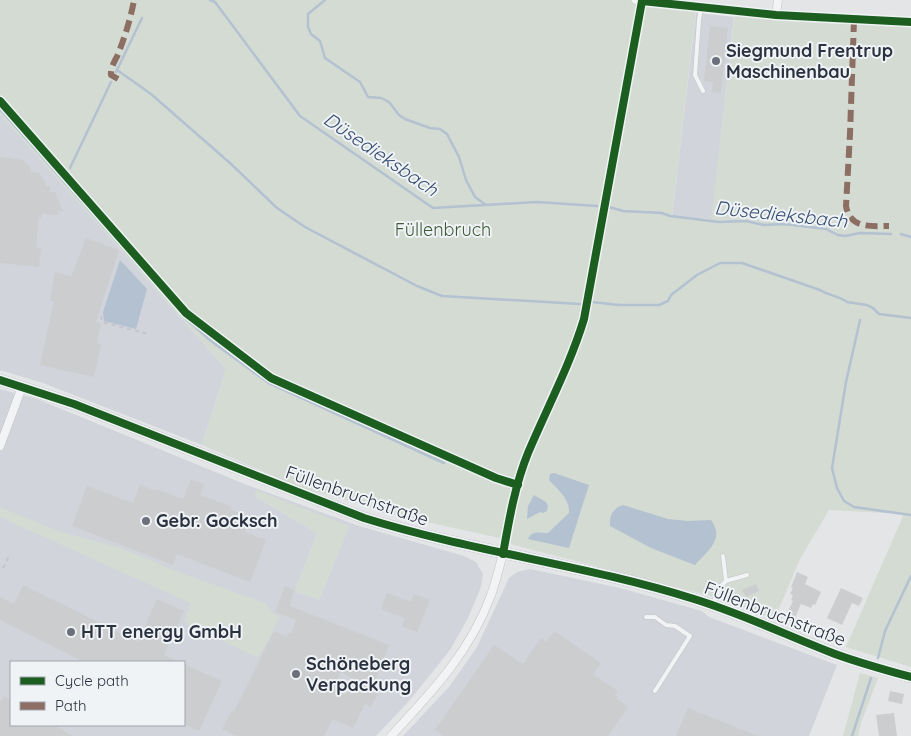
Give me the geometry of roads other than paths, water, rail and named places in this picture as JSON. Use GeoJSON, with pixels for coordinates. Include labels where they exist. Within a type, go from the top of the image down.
{"type":"FeatureCollection","features":[{"type":"Feature","properties":{"kind":"street"},"geometry":{"type":"LineString","coordinates":[[636,0],[776,15],[911,22]]}},
{"type":"Feature","properties":{"kind":"street"},"geometry":{"type":"LineString","coordinates":[[776,15],[778,0]]}},
{"type":"Feature","properties":{"kind":"street","name":"Füllenbruchstraße"},"geometry":{"type":"LineString","coordinates":[[0,380],[74,404],[364,518],[406,531],[503,554],[612,576],[712,605],[866,665],[911,677]]}},
{"type":"Feature","properties":{"kind":"street"},"geometry":{"type":"LineString","coordinates":[[0,446],[22,387]]}},
{"type":"Feature","properties":{"kind":"street"},"geometry":{"type":"LineString","coordinates":[[391,736],[430,694],[462,653],[491,595],[503,554]]}},
{"type":"Feature","properties":{"kind":"lane"},"geometry":{"type":"LineString","coordinates":[[701,7],[696,75],[703,91]]}},
{"type":"Feature","properties":{"kind":"lane"},"geometry":{"type":"LineString","coordinates":[[723,556],[726,581]]}},
{"type":"Feature","properties":{"kind":"lane"},"geometry":{"type":"LineString","coordinates":[[712,605],[721,586],[726,581],[747,575]]}},
{"type":"Feature","properties":{"kind":"lane"},"geometry":{"type":"LineString","coordinates":[[646,617],[655,617],[666,625],[675,626],[690,636],[655,691]]}},
{"type":"Feature","properties":{"kind":"water"},"geometry":{"type":"Polygon","coordinates":[[[120,260],[147,289],[136,329],[104,321],[103,312],[120,260]]]}},
{"type":"Feature","properties":{"kind":"water"},"geometry":{"type":"Polygon","coordinates":[[[554,473],[589,485],[569,548],[528,539],[534,533],[548,533],[569,513],[568,503],[549,480],[550,474],[554,473]]]}},
{"type":"Feature","properties":{"kind":"water"},"geometry":{"type":"Polygon","coordinates":[[[534,495],[546,502],[548,506],[547,511],[540,512],[527,519],[528,506],[534,495]]]}},
{"type":"Feature","properties":{"kind":"water"},"geometry":{"type":"Polygon","coordinates":[[[623,505],[668,519],[688,521],[711,520],[715,527],[716,539],[695,565],[651,548],[610,526],[612,513],[623,505]]]}},
{"type":"Feature","properties":{"kind":"waterway","name":"Düsedieksbach"},"geometry":{"type":"LineString","coordinates":[[210,0],[215,2],[300,116],[433,208],[537,202],[597,206]]}},
{"type":"Feature","properties":{"kind":"waterway"},"geometry":{"type":"LineString","coordinates":[[325,0],[308,14],[308,27],[311,34],[320,41],[325,58],[360,82],[368,97],[381,98],[389,102],[399,115],[405,119],[430,128],[440,129],[447,134],[459,157],[466,180],[475,197],[486,205]]}},
{"type":"Feature","properties":{"kind":"waterway"},"geometry":{"type":"LineString","coordinates":[[116,72],[142,18]]}},
{"type":"Feature","properties":{"kind":"waterway"},"geometry":{"type":"LineString","coordinates":[[117,70],[151,94],[230,163],[277,208],[305,227],[417,286],[442,296],[580,304]]}},
{"type":"Feature","properties":{"kind":"waterway"},"geometry":{"type":"LineString","coordinates":[[70,168],[111,82]]}},
{"type":"Feature","properties":{"kind":"waterway"},"geometry":{"type":"LineString","coordinates":[[0,109],[182,315],[211,341],[269,383],[444,463]]}},
{"type":"Feature","properties":{"kind":"waterway","name":"Düsedieksbach"},"geometry":{"type":"LineString","coordinates":[[609,207],[623,211],[662,213],[670,216],[719,222],[746,221],[764,225],[784,224],[826,229],[845,236],[860,233],[891,234]]}},
{"type":"Feature","properties":{"kind":"waterway","name":"Düsedieksbach"},"geometry":{"type":"LineString","coordinates":[[901,234],[911,237]]}},
{"type":"Feature","properties":{"kind":"waterway"},"geometry":{"type":"LineString","coordinates":[[592,302],[619,305],[659,305],[668,301],[671,295],[697,275],[720,263],[742,263],[820,290],[847,302],[867,305],[879,314],[911,318]]}},
{"type":"Feature","properties":{"kind":"waterway"},"geometry":{"type":"LineString","coordinates":[[860,320],[846,382],[832,468],[837,488],[844,501],[854,507],[911,515]]}},
{"type":"Feature","properties":{"kind":"waterway"},"geometry":{"type":"LineString","coordinates":[[878,658],[885,631],[911,576]]}},
{"type":"Feature","properties":{"kind":"waterway"},"geometry":{"type":"LineString","coordinates":[[852,736],[871,678]]}},
{"type":"Feature","properties":{"kind":"place","name":"Siegmund Frentrup Maschinenbau"},"geometry":{"type":"Point","coordinates":[716,61]}},
{"type":"Feature","properties":{"kind":"place","name":"Gebr. Gocksch"},"geometry":{"type":"Point","coordinates":[146,521]}},
{"type":"Feature","properties":{"kind":"place","name":"HTT energy GmbH"},"geometry":{"type":"Point","coordinates":[71,632]}},
{"type":"Feature","properties":{"kind":"place","name":"Schöneberg Verpackung"},"geometry":{"type":"Point","coordinates":[296,674]}},
{"type":"Feature","properties":{"kind":"park label","name":"Füllenbruch"},"geometry":{"type":"Point","coordinates":[443,230]}}]}
